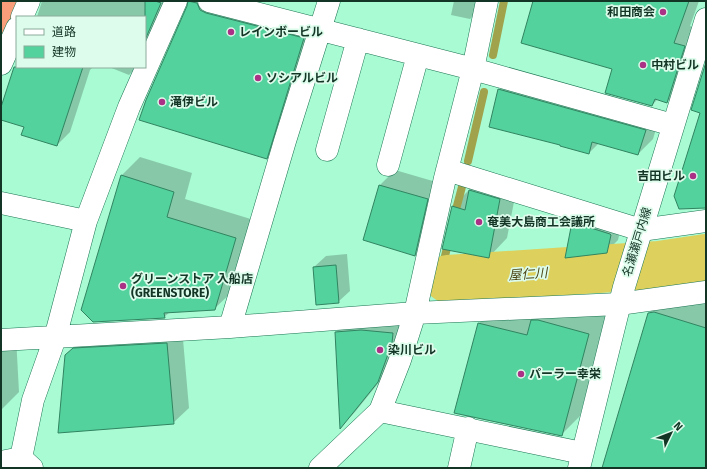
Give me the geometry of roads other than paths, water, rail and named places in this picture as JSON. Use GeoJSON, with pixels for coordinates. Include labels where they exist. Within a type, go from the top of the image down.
{"type":"FeatureCollection","features":[{"type":"Feature","properties":{"kind":"street"},"geometry":{"type":"LineString","coordinates":[[22,16],[29,1]]}},
{"type":"Feature","properties":{"kind":"street"},"geometry":{"type":"LineString","coordinates":[[18,463],[33,400],[55,338],[86,221],[129,106],[176,1]]}},
{"type":"Feature","properties":{"kind":"street"},"geometry":{"type":"LineString","coordinates":[[209,1],[473,69],[673,125]]}},
{"type":"Feature","properties":{"kind":"street"},"geometry":{"type":"LineString","coordinates":[[230,327],[285,141],[329,1]]}},
{"type":"Feature","properties":{"kind":"street"},"geometry":{"type":"LineString","coordinates":[[320,468],[380,411],[400,360],[415,313],[447,170],[473,69],[487,1]]}},
{"type":"Feature","properties":{"kind":"street","name":"名瀬瀬戸内線"},"geometry":{"type":"LineString","coordinates":[[581,460],[622,295],[639,235],[706,19]]}},
{"type":"Feature","properties":{"kind":"street"},"geometry":{"type":"LineString","coordinates":[[1,64],[16,30]]}},
{"type":"Feature","properties":{"kind":"street"},"geometry":{"type":"LineString","coordinates":[[327,150],[358,39]]}},
{"type":"Feature","properties":{"kind":"street"},"geometry":{"type":"LineString","coordinates":[[388,165],[418,55]]}},
{"type":"Feature","properties":{"kind":"street"},"geometry":{"type":"LineString","coordinates":[[447,170],[639,235],[706,221]]}},
{"type":"Feature","properties":{"kind":"street"},"geometry":{"type":"LineString","coordinates":[[1,203],[86,221]]}},
{"type":"Feature","properties":{"kind":"street"},"geometry":{"type":"LineString","coordinates":[[1,340],[230,327],[622,295],[706,292]]}},
{"type":"Feature","properties":{"kind":"street"},"geometry":{"type":"LineString","coordinates":[[380,411],[468,428],[581,460]]}},
{"type":"Feature","properties":{"kind":"street"},"geometry":{"type":"LineString","coordinates":[[459,468],[468,428]]}},
{"type":"Feature","properties":{"kind":"waterway","name":"屋仁川"},"geometry":{"type":"LineString","coordinates":[[493,55],[504,1]]}},
{"type":"Feature","properties":{"kind":"waterway","name":"屋仁川"},"geometry":{"type":"LineString","coordinates":[[468,161],[484,92]]}},
{"type":"Feature","properties":{"kind":"waterway","name":"屋仁川"},"geometry":{"type":"LineString","coordinates":[[454,217],[463,183]]}},
{"type":"Feature","properties":{"kind":"waterway","name":"屋仁川"},"geometry":{"type":"LineString","coordinates":[[448,279],[444,260],[449,240]]}},
{"type":"Feature","properties":{"kind":"waterway","name":"屋仁川"},"geometry":{"type":"LineString","coordinates":[[448,279],[659,265],[706,258]]}},
{"type":"Feature","properties":{"kind":"place","name":"和田商会"},"geometry":{"type":"Point","coordinates":[663,12]}},
{"type":"Feature","properties":{"kind":"place","name":"レインボービル"},"geometry":{"type":"Point","coordinates":[231,32]}},
{"type":"Feature","properties":{"kind":"place","name":"中村ビル"},"geometry":{"type":"Point","coordinates":[643,65]}},
{"type":"Feature","properties":{"kind":"place","name":"ソシアルビル"},"geometry":{"type":"Point","coordinates":[258,78]}},
{"type":"Feature","properties":{"kind":"place","name":"滝伊ビル"},"geometry":{"type":"Point","coordinates":[162,102]}},
{"type":"Feature","properties":{"kind":"place","name":"吉田ビル"},"geometry":{"type":"Point","coordinates":[693,176]}},
{"type":"Feature","properties":{"kind":"place","name":"奄美大島商工会議所"},"geometry":{"type":"Point","coordinates":[479,222]}},
{"type":"Feature","properties":{"kind":"place","name":"グリーンストア 入船店 (GREENSTORE)"},"geometry":{"type":"Point","coordinates":[123,286]}},
{"type":"Feature","properties":{"kind":"place","name":"染川ビル"},"geometry":{"type":"Point","coordinates":[380,350]}},
{"type":"Feature","properties":{"kind":"place","name":"パーラー幸栄"},"geometry":{"type":"Point","coordinates":[521,374]}}]}
